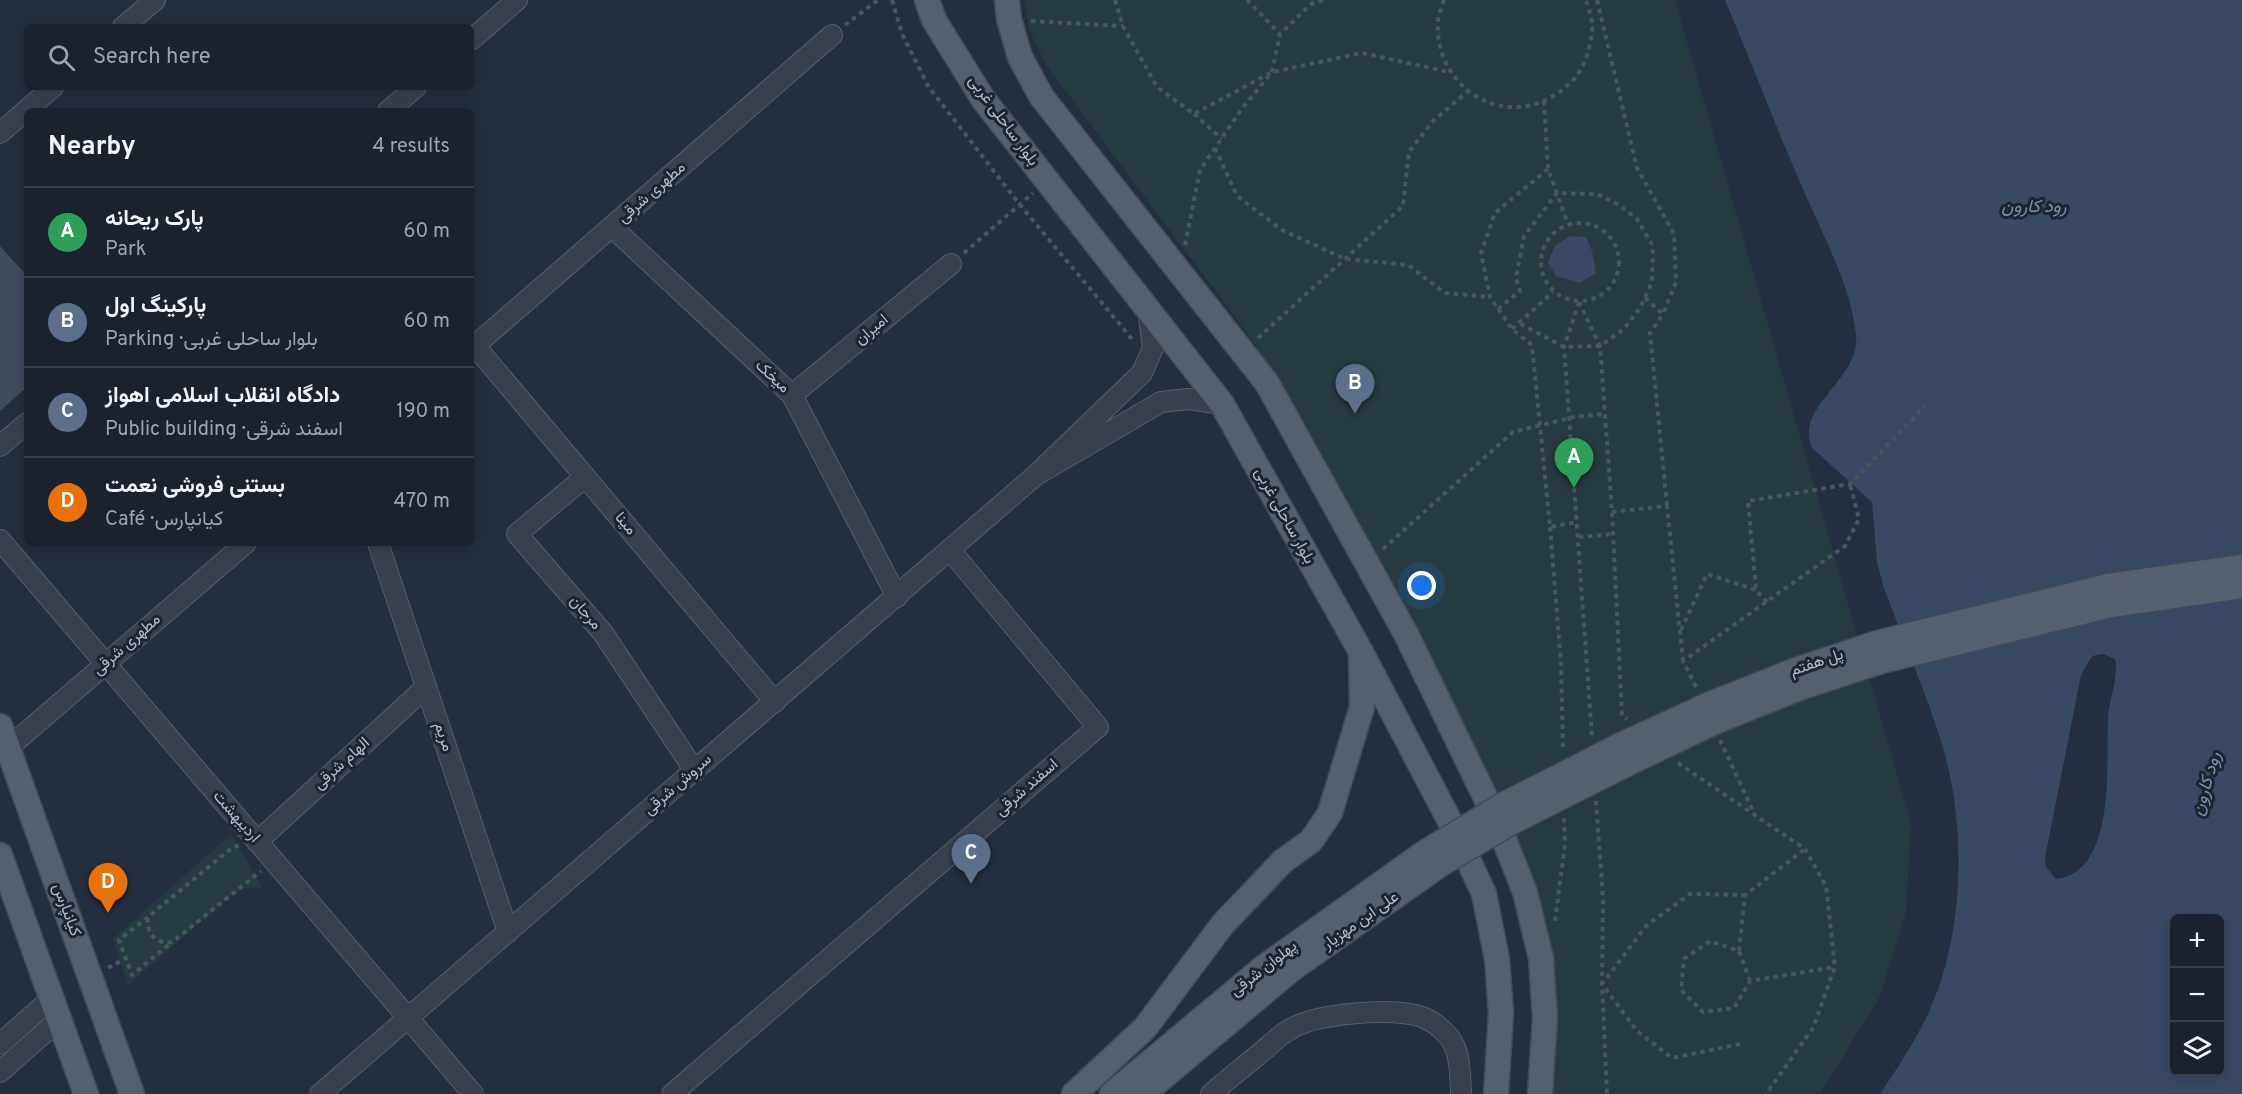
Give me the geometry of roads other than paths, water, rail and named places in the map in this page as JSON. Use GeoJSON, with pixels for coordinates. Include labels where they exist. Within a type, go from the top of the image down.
{"type":"FeatureCollection","features":[{"type":"Feature","properties":{"kind":"main road","name":"بلوار ساحلی غربی"},"geometry":{"type":"LineString","coordinates":[[927,0],[934,20],[983,99],[1222,404],[1360,652],[1455,831],[1484,894],[1497,959],[1501,1013],[1496,1094]]}},
{"type":"Feature","properties":{"kind":"main road"},"geometry":{"type":"LineString","coordinates":[[1008,10],[1020,57],[1041,96],[1267,383],[1406,634],[1491,809],[1525,892],[1541,958],[1545,1018],[1540,1094]]}},
{"type":"Feature","properties":{"kind":"main road","name":"پل هفتم"},"geometry":{"type":"LineString","coordinates":[[1432,859],[1503,805],[1623,744],[1710,704],[1796,670],[1877,643],[2108,586],[2242,567]]}},
{"type":"Feature","properties":{"kind":"main road","name":"پل هفتم"},"geometry":{"type":"LineString","coordinates":[[1432,859],[1717,721],[1802,687],[1882,661],[2111,605],[2242,586]]}},
{"type":"Feature","properties":{"kind":"main road"},"geometry":{"type":"LineString","coordinates":[[1074,1094],[1145,1028],[1223,924],[1283,861],[1311,841],[1330,813],[1362,707],[1360,652]]}},
{"type":"Feature","properties":{"kind":"main road","name":"کیانپارس"},"geometry":{"type":"LineString","coordinates":[[4,737],[132,1094]]}},
{"type":"Feature","properties":{"kind":"main road"},"geometry":{"type":"LineString","coordinates":[[0,855],[86,1094]]}},
{"type":"Feature","properties":{"kind":"main road","name":"پهلوان شرقی"},"geometry":{"type":"LineString","coordinates":[[1112,1094],[1264,967],[1432,859]]}},
{"type":"Feature","properties":{"kind":"main road","name":"علی ابن مهزیار"},"geometry":{"type":"LineString","coordinates":[[1143,1094],[1292,969],[1432,859]]}},
{"type":"Feature","properties":{"kind":"street"},"geometry":{"type":"LineString","coordinates":[[127,24],[155,0]]}},
{"type":"Feature","properties":{"kind":"street"},"geometry":{"type":"LineString","coordinates":[[474,37],[512,2]]}},
{"type":"Feature","properties":{"kind":"street","name":"مطهری شرقی"},"geometry":{"type":"LineString","coordinates":[[474,347],[613,228],[832,34]]}},
{"type":"Feature","properties":{"kind":"street"},"geometry":{"type":"LineString","coordinates":[[29,108],[50,90]]}},
{"type":"Feature","properties":{"kind":"street"},"geometry":{"type":"LineString","coordinates":[[392,108],[412,90]]}},
{"type":"Feature","properties":{"kind":"street"},"geometry":{"type":"LineString","coordinates":[[0,133],[24,112]]}},
{"type":"Feature","properties":{"kind":"street","name":"میخک"},"geometry":{"type":"LineString","coordinates":[[613,228],[792,395],[897,597]]}},
{"type":"Feature","properties":{"kind":"street","name":"امیران"},"geometry":{"type":"LineString","coordinates":[[792,395],[951,264]]}},
{"type":"Feature","properties":{"kind":"street"},"geometry":{"type":"LineString","coordinates":[[1036,475],[1142,373],[1153,348],[1148,310]]}},
{"type":"Feature","properties":{"kind":"street","name":"مینا"},"geometry":{"type":"LineString","coordinates":[[474,349],[775,702]]}},
{"type":"Feature","properties":{"kind":"street"},"geometry":{"type":"LineString","coordinates":[[1036,475],[1161,402],[1189,399],[1222,404]]}},
{"type":"Feature","properties":{"kind":"street"},"geometry":{"type":"LineString","coordinates":[[0,446],[24,426]]}},
{"type":"Feature","properties":{"kind":"street","name":"سروش شرقی"},"geometry":{"type":"LineString","coordinates":[[320,1094],[1036,475]]}},
{"type":"Feature","properties":{"kind":"street","name":"مرجان"},"geometry":{"type":"LineString","coordinates":[[585,477],[517,534],[603,633],[695,771]]}},
{"type":"Feature","properties":{"kind":"street","name":"اردیبهشت"},"geometry":{"type":"LineString","coordinates":[[0,540],[473,1094]]}},
{"type":"Feature","properties":{"kind":"street","name":"مطهری شرقی"},"geometry":{"type":"LineString","coordinates":[[4,737],[105,664],[243,546]]}},
{"type":"Feature","properties":{"kind":"street","name":"مریم"},"geometry":{"type":"LineString","coordinates":[[379,546],[508,932]]}},
{"type":"Feature","properties":{"kind":"street","name":"اسفند شرقی"},"geometry":{"type":"LineString","coordinates":[[672,1094],[1098,727],[950,550]]}},
{"type":"Feature","properties":{"kind":"street","name":"الهام شرقی"},"geometry":{"type":"LineString","coordinates":[[257,842],[426,687]]}},
{"type":"Feature","properties":{"kind":"street"},"geometry":{"type":"LineString","coordinates":[[0,1044],[56,1008]]}},
{"type":"Feature","properties":{"kind":"street"},"geometry":{"type":"LineString","coordinates":[[0,1072],[56,1008]]}},
{"type":"Feature","properties":{"kind":"street"},"geometry":{"type":"LineString","coordinates":[[1210,1094],[1288,1030],[1306,1021],[1329,1015],[1394,1014],[1427,1019],[1448,1035],[1459,1064],[1461,1094]]}},
{"type":"Feature","properties":{"kind":"water","name":"رود کارون"},"geometry":{"type":"Polygon","coordinates":[[[1725,0],[2242,0],[2242,1094],[1880,1094],[1905,1056],[1927,1016],[1940,985],[1949,952],[1958,882],[1956,811],[1942,744],[1883,585],[1877,562],[1872,502],[1812,448],[1809,433],[1812,419],[1849,365],[1855,351],[1856,335],[1849,300],[1837,265],[1786,149],[1725,0]],[[2103,654],[2092,656],[2081,675],[2045,858],[2046,867],[2056,879],[2076,872],[2090,857],[2099,837],[2107,786],[2108,718],[2115,681],[2115,659],[2103,654]]]}},
{"type":"Feature","properties":{"kind":"water"},"geometry":{"type":"Polygon","coordinates":[[[1570,236],[1586,237],[1592,251],[1596,273],[1580,283],[1556,276],[1548,262],[1555,246],[1570,236]]]}},
{"type":"Feature","properties":{"kind":"place","name":"پارکینگ اول"},"geometry":{"type":"Point","coordinates":[1355,414]}},
{"type":"Feature","properties":{"kind":"place","name":"پارک ریحانه"},"geometry":{"type":"Point","coordinates":[1574,488]}},
{"type":"Feature","properties":{"kind":"place","name":"دادگاه انقلاب اسلامی اهواز"},"geometry":{"type":"Point","coordinates":[971,884]}},
{"type":"Feature","properties":{"kind":"place","name":"بستنی فروشی نعمت"},"geometry":{"type":"Point","coordinates":[108,913]}}]}
